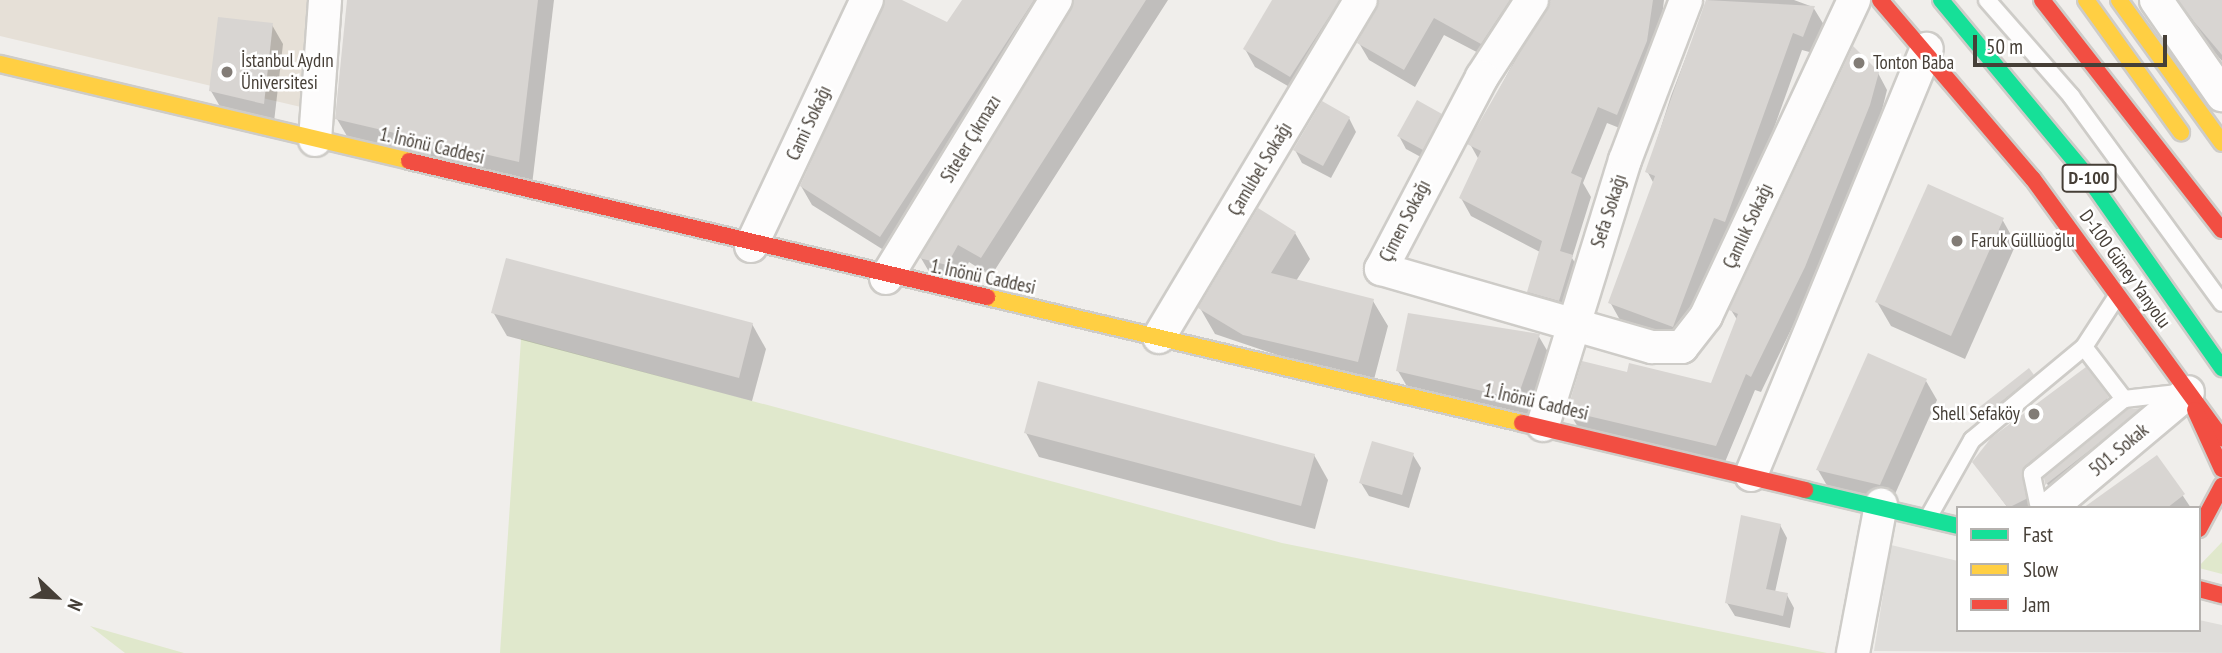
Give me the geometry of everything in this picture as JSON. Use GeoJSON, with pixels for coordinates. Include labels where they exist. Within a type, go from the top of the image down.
{"type":"FeatureCollection","features":[{"type":"Feature","properties":{"kind":"main road","name":"D-100 Güney Yanyolu"},"geometry":{"type":"LineString","coordinates":[[1880,0],[1927,49],[2118,294],[2222,438]]}},
{"type":"Feature","properties":{"kind":"main road","name":"D-100"},"geometry":{"type":"LineString","coordinates":[[1941,0],[2087,176],[2222,368]]}},
{"type":"Feature","properties":{"kind":"main road"},"geometry":{"type":"LineString","coordinates":[[2042,0],[2222,230]]}},
{"type":"Feature","properties":{"kind":"main road"},"geometry":{"type":"LineString","coordinates":[[2086,0],[2190,144]]}},
{"type":"Feature","properties":{"kind":"main road"},"geometry":{"type":"LineString","coordinates":[[2119,0],[2205,86],[2222,143]]}},
{"type":"Feature","properties":{"kind":"main road","name":"1. İnönü Caddesi"},"geometry":{"type":"LineString","coordinates":[[0,64],[751,246],[1543,425],[1881,505],[1956,525]]}},
{"type":"Feature","properties":{"kind":"main road"},"geometry":{"type":"LineString","coordinates":[[2188,392],[2222,469]]}},
{"type":"Feature","properties":{"kind":"main road"},"geometry":{"type":"LineString","coordinates":[[2201,525],[2222,486]]}},
{"type":"Feature","properties":{"kind":"main road"},"geometry":{"type":"LineString","coordinates":[[2201,590],[2222,595]]}},
{"type":"Feature","properties":{"kind":"street"},"geometry":{"type":"LineString","coordinates":[[315,140],[325,0]]}},
{"type":"Feature","properties":{"kind":"street","name":"Cami Sokağı"},"geometry":{"type":"LineString","coordinates":[[751,246],[867,0]]}},
{"type":"Feature","properties":{"kind":"street","name":"Siteler Çıkmazı"},"geometry":{"type":"LineString","coordinates":[[887,278],[1056,0]]}},
{"type":"Feature","properties":{"kind":"street","name":"Çamlıbel Sokağı"},"geometry":{"type":"LineString","coordinates":[[1158,337],[1361,0]]}},
{"type":"Feature","properties":{"kind":"street","name":"Çimen Sokağı"},"geometry":{"type":"LineString","coordinates":[[1532,0],[1482,77],[1381,269],[1573,327]]}},
{"type":"Feature","properties":{"kind":"street","name":"Sefa Sokağı"},"geometry":{"type":"LineString","coordinates":[[1543,425],[1625,160],[1686,0]]}},
{"type":"Feature","properties":{"kind":"street","name":"Çamlık Sokağı"},"geometry":{"type":"LineString","coordinates":[[1573,327],[1652,347],[1682,346],[1706,316],[1854,0]]}},
{"type":"Feature","properties":{"kind":"street"},"geometry":{"type":"LineString","coordinates":[[2156,0],[2205,86]]}},
{"type":"Feature","properties":{"kind":"street"},"geometry":{"type":"LineString","coordinates":[[1751,475],[1927,49]]}},
{"type":"Feature","properties":{"kind":"street","name":"501. Sokak"},"geometry":{"type":"LineString","coordinates":[[2052,506],[2188,392]]}},
{"type":"Feature","properties":{"kind":"street"},"geometry":{"type":"LineString","coordinates":[[1853,653],[1881,505]]}},
{"type":"Feature","properties":{"kind":"lane"},"geometry":{"type":"LineString","coordinates":[[1987,0],[2071,96],[2222,303]]}},
{"type":"Feature","properties":{"kind":"lane"},"geometry":{"type":"LineString","coordinates":[[1928,518],[1972,440],[2084,346],[2118,294]]}},
{"type":"Feature","properties":{"kind":"lane"},"geometry":{"type":"LineString","coordinates":[[2084,346],[2124,399]]}},
{"type":"Feature","properties":{"kind":"lane"},"geometry":{"type":"LineString","coordinates":[[2039,506],[2032,474],[2124,399],[2188,392]]}},
{"type":"Feature","properties":{"kind":"shaded area","name":"İstanbul Aydın Üniversitesi"},"geometry":{"type":"Polygon","coordinates":[[[0,0],[310,0],[301,107],[0,36],[0,0]]]}},
{"type":"Feature","properties":{"kind":"shaded area"},"geometry":{"type":"Polygon","coordinates":[[[1891,545],[1956,561],[1956,632],[2201,632],[2201,620],[2222,625],[2222,653],[1874,651],[1891,545]]]}},
{"type":"Feature","properties":{"kind":"green space"},"geometry":{"type":"Polygon","coordinates":[[[521,339],[1282,543],[1827,653],[500,653],[521,339]]]}},
{"type":"Feature","properties":{"kind":"green space"},"geometry":{"type":"Polygon","coordinates":[[[2222,542],[2222,574],[2201,569],[2201,564],[2222,542]]]}},
{"type":"Feature","properties":{"kind":"green space"},"geometry":{"type":"Polygon","coordinates":[[[90,626],[163,647],[184,653],[125,653],[90,626]]]}},
{"type":"Feature","properties":{"kind":"building"},"geometry":{"type":"Polygon","coordinates":[[[347,0],[538,0],[519,162],[335,119],[347,0]]]}},
{"type":"Feature","properties":{"kind":"building"},"geometry":{"type":"Polygon","coordinates":[[[885,0],[902,0],[947,22],[962,0],[1034,0],[880,237],[800,186],[885,0]]]}},
{"type":"Feature","properties":{"kind":"building"},"geometry":{"type":"Polygon","coordinates":[[[1074,0],[1146,0],[981,258],[958,245],[947,265],[919,258],[1074,0]]]}},
{"type":"Feature","properties":{"kind":"building"},"geometry":{"type":"Polygon","coordinates":[[[1272,0],[1340,0],[1290,77],[1243,49],[1272,0]]]}},
{"type":"Feature","properties":{"kind":"building"},"geometry":{"type":"Polygon","coordinates":[[[1379,0],[1510,0],[1481,44],[1434,18],[1404,70],[1357,43],[1379,0]]]}},
{"type":"Feature","properties":{"kind":"building"},"geometry":{"type":"Polygon","coordinates":[[[1550,0],[1653,0],[1647,41],[1617,115],[1598,107],[1571,173],[1582,178],[1560,251],[1573,255],[1559,301],[1527,292],[1542,241],[1459,198],[1481,151],[1467,144],[1550,0]]]}},
{"type":"Feature","properties":{"kind":"building"},"geometry":{"type":"Polygon","coordinates":[[[1706,0],[1815,6],[1803,37],[1793,33],[1725,222],[1714,218],[1673,327],[1608,303],[1655,176],[1645,172],[1706,0]]]}},
{"type":"Feature","properties":{"kind":"building"},"geometry":{"type":"Polygon","coordinates":[[[2178,0],[2222,0],[2222,55],[2195,23],[2178,0]]]}},
{"type":"Feature","properties":{"kind":"building"},"geometry":{"type":"Polygon","coordinates":[[[218,17],[273,23],[264,104],[209,91],[218,17]]]}},
{"type":"Feature","properties":{"kind":"building"},"geometry":{"type":"Polygon","coordinates":[[[1853,46],[1879,72],[1870,105],[1805,267],[1751,377],[1746,374],[1716,446],[1567,411],[1582,361],[1627,372],[1629,363],[1711,383],[1738,314],[1729,310],[1853,46]]]}},
{"type":"Feature","properties":{"kind":"building"},"geometry":{"type":"Polygon","coordinates":[[[1417,100],[1442,114],[1423,150],[1397,136],[1417,100]]]}},
{"type":"Feature","properties":{"kind":"building"},"geometry":{"type":"Polygon","coordinates":[[[1322,101],[1350,117],[1323,166],[1293,150],[1322,101]]]}},
{"type":"Feature","properties":{"kind":"building"},"geometry":{"type":"Polygon","coordinates":[[[1928,184],[2004,218],[1951,336],[1875,302],[1928,184]]]}},
{"type":"Feature","properties":{"kind":"building"},"geometry":{"type":"Polygon","coordinates":[[[1258,208],[1296,232],[1271,273],[1374,299],[1358,362],[1243,335],[1198,308],[1258,208]]]}},
{"type":"Feature","properties":{"kind":"building"},"geometry":{"type":"Polygon","coordinates":[[[506,258],[753,323],[739,378],[491,313],[506,258]]]}},
{"type":"Feature","properties":{"kind":"building"},"geometry":{"type":"Polygon","coordinates":[[[1408,313],[1540,334],[1517,399],[1396,371],[1408,313]]]}},
{"type":"Feature","properties":{"kind":"building"},"geometry":{"type":"Polygon","coordinates":[[[1868,353],[1927,379],[1880,485],[1816,470],[1868,353]]]}},
{"type":"Feature","properties":{"kind":"building"},"geometry":{"type":"Polygon","coordinates":[[[2086,367],[2109,397],[2025,466],[2026,499],[2012,506],[2006,506],[1972,462],[1991,438],[2086,367]]]}},
{"type":"Feature","properties":{"kind":"building"},"geometry":{"type":"Polygon","coordinates":[[[2029,368],[2034,375],[1978,421],[1972,413],[2029,368]]]}},
{"type":"Feature","properties":{"kind":"building"},"geometry":{"type":"Polygon","coordinates":[[[1038,381],[1315,454],[1301,506],[1024,433],[1038,381]]]}},
{"type":"Feature","properties":{"kind":"building"},"geometry":{"type":"Polygon","coordinates":[[[2141,408],[2045,485],[2044,478],[2128,409],[2141,408]]]}},
{"type":"Feature","properties":{"kind":"building"},"geometry":{"type":"Polygon","coordinates":[[[1372,441],[1414,453],[1402,495],[1359,483],[1372,441]]]}},
{"type":"Feature","properties":{"kind":"building"},"geometry":{"type":"Polygon","coordinates":[[[2157,455],[2185,494],[2170,506],[2086,506],[2157,455]]]}},
{"type":"Feature","properties":{"kind":"building"},"geometry":{"type":"Polygon","coordinates":[[[1741,515],[1781,524],[1766,589],[1788,593],[1783,616],[1725,603],[1741,515]]]}},
{"type":"Feature","properties":{"kind":"traffic: fast"},"geometry":{"type":"LineString","coordinates":[[1941,0],[2087,176],[2222,368]]}},
{"type":"Feature","properties":{"kind":"traffic: fast"},"geometry":{"type":"LineString","coordinates":[[1805,490],[1956,526]]}},
{"type":"Feature","properties":{"kind":"traffic: slow"},"geometry":{"type":"LineString","coordinates":[[2086,0],[2181,132]]}},
{"type":"Feature","properties":{"kind":"traffic: slow"},"geometry":{"type":"LineString","coordinates":[[2119,0],[2222,143]]}},
{"type":"Feature","properties":{"kind":"traffic: slow"},"geometry":{"type":"LineString","coordinates":[[0,64],[409,161]]}},
{"type":"Feature","properties":{"kind":"traffic: slow"},"geometry":{"type":"LineString","coordinates":[[987,297],[1522,423]]}},
{"type":"Feature","properties":{"kind":"traffic: jam"},"geometry":{"type":"LineString","coordinates":[[1880,0],[2033,179],[2222,438]]}},
{"type":"Feature","properties":{"kind":"traffic: jam"},"geometry":{"type":"LineString","coordinates":[[2042,0],[2222,230]]}},
{"type":"Feature","properties":{"kind":"traffic: jam"},"geometry":{"type":"LineString","coordinates":[[409,161],[987,297]]}},
{"type":"Feature","properties":{"kind":"traffic: jam"},"geometry":{"type":"LineString","coordinates":[[2195,410],[2222,469]]}},
{"type":"Feature","properties":{"kind":"traffic: jam"},"geometry":{"type":"LineString","coordinates":[[1522,423],[1805,490]]}},
{"type":"Feature","properties":{"kind":"traffic: jam"},"geometry":{"type":"LineString","coordinates":[[2201,525],[2222,486]]}},
{"type":"Feature","properties":{"kind":"traffic: jam"},"geometry":{"type":"LineString","coordinates":[[2201,590],[2222,595]]}},
{"type":"Feature","properties":{"kind":"place","name":"Tonton Baba"},"geometry":{"type":"Point","coordinates":[1859,63]}},
{"type":"Feature","properties":{"kind":"place","name":"İstanbul Aydın Üniversitesi"},"geometry":{"type":"Point","coordinates":[227,72]}},
{"type":"Feature","properties":{"kind":"place","name":"Faruk Güllüoğlu"},"geometry":{"type":"Point","coordinates":[1957,241]}},
{"type":"Feature","properties":{"kind":"place","name":"Shell Sefaköy"},"geometry":{"type":"Point","coordinates":[2034,414]}}]}
